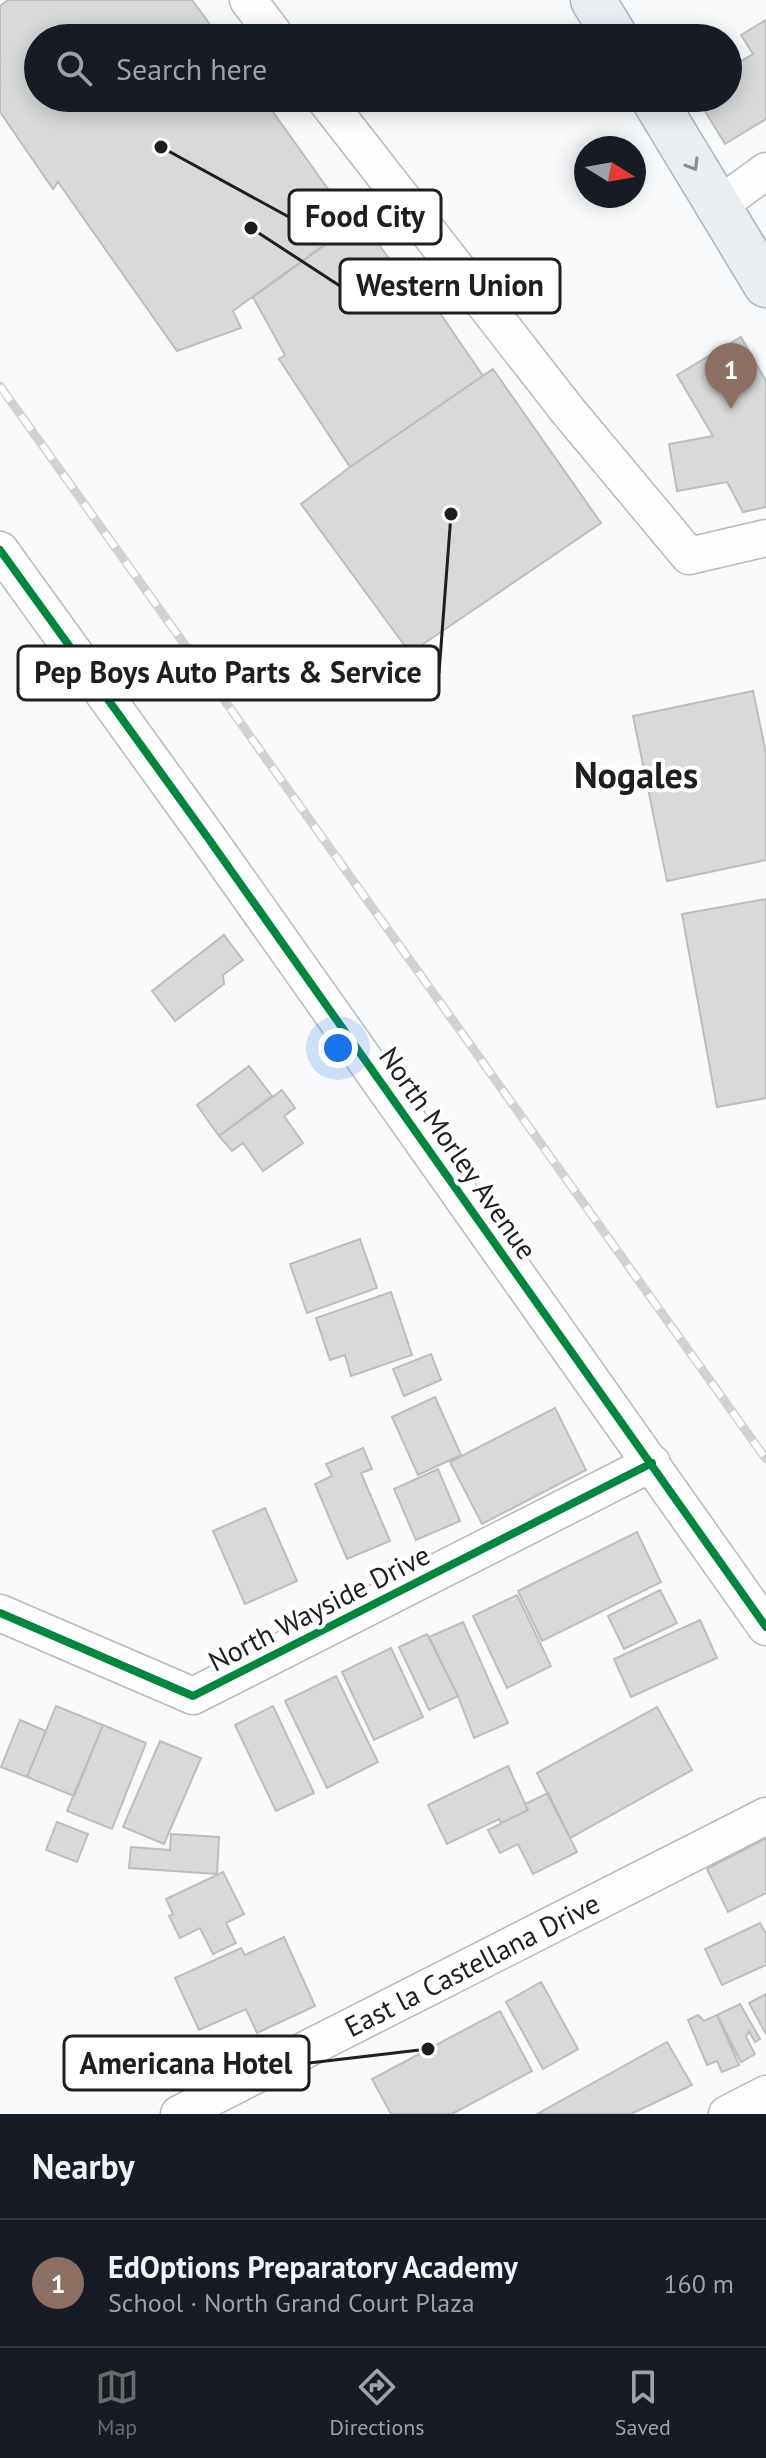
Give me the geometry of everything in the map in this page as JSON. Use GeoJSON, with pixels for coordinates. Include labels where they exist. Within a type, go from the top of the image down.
{"type":"FeatureCollection","features":[{"type":"Feature","properties":{"kind":"main road"},"geometry":{"type":"LineString","coordinates":[[593,0],[608,24]]}},
{"type":"Feature","properties":{"kind":"main road"},"geometry":{"type":"LineString","coordinates":[[661,112],[766,285]]}},
{"type":"Feature","properties":{"kind":"street"},"geometry":{"type":"LineString","coordinates":[[248,0],[266,24]]}},
{"type":"Feature","properties":{"kind":"street"},"geometry":{"type":"LineString","coordinates":[[335,112],[568,411],[689,556],[766,538]]}},
{"type":"Feature","properties":{"kind":"street"},"geometry":{"type":"LineString","coordinates":[[718,206],[766,171]]}},
{"type":"Feature","properties":{"kind":"street","name":"North Morley Avenue"},"geometry":{"type":"LineString","coordinates":[[0,550],[766,1627]]}},
{"type":"Feature","properties":{"kind":"street","name":"North Wayside Drive"},"geometry":{"type":"LineString","coordinates":[[0,1613],[193,1696],[652,1463]]}},
{"type":"Feature","properties":{"kind":"street","name":"East la Castellana Drive"},"geometry":{"type":"LineString","coordinates":[[179,2114],[766,1816]]}},
{"type":"Feature","properties":{"kind":"street"},"geometry":{"type":"LineString","coordinates":[[727,2114],[766,2094]]}},
{"type":"Feature","properties":{"kind":"building"},"geometry":{"type":"Polygon","coordinates":[[[8,0],[192,0],[210,24],[24,24],[24,112],[273,112],[353,224],[233,311],[241,328],[177,351],[58,182],[53,189],[0,112],[0,6],[8,0]]]}},
{"type":"Feature","properties":{"kind":"building"},"geometry":{"type":"Polygon","coordinates":[[[766,20],[766,119],[725,144],[706,112],[742,112],[742,61],[753,54],[742,34],[766,20]]]}},
{"type":"Feature","properties":{"kind":"building"},"geometry":{"type":"Polygon","coordinates":[[[361,219],[404,280],[414,275],[483,376],[350,467],[279,359],[285,355],[253,297],[361,219]]]}},
{"type":"Feature","properties":{"kind":"building"},"geometry":{"type":"Polygon","coordinates":[[[741,337],[766,381],[766,507],[743,512],[727,482],[677,491],[669,444],[713,436],[677,375],[741,337]]]}},
{"type":"Feature","properties":{"kind":"building"},"geometry":{"type":"Polygon","coordinates":[[[493,369],[601,523],[410,653],[301,504],[493,369]]]}},
{"type":"Feature","properties":{"kind":"building"},"geometry":{"type":"Polygon","coordinates":[[[753,691],[766,753],[766,860],[667,881],[633,716],[753,691]]]}},
{"type":"Feature","properties":{"kind":"building"},"geometry":{"type":"Polygon","coordinates":[[[766,899],[766,1098],[717,1107],[682,914],[766,899]]]}},
{"type":"Feature","properties":{"kind":"building"},"geometry":{"type":"Polygon","coordinates":[[[224,935],[243,960],[223,975],[224,984],[175,1021],[152,991],[224,935]]]}},
{"type":"Feature","properties":{"kind":"building"},"geometry":{"type":"Polygon","coordinates":[[[249,1066],[272,1096],[219,1136],[197,1105],[249,1066]]]}},
{"type":"Feature","properties":{"kind":"building"},"geometry":{"type":"Polygon","coordinates":[[[282,1090],[295,1108],[284,1116],[303,1143],[263,1171],[243,1143],[232,1151],[219,1136],[282,1090]]]}},
{"type":"Feature","properties":{"kind":"building"},"geometry":{"type":"Polygon","coordinates":[[[360,1239],[377,1288],[307,1313],[290,1264],[360,1239]]]}},
{"type":"Feature","properties":{"kind":"building"},"geometry":{"type":"Polygon","coordinates":[[[391,1292],[412,1355],[351,1376],[345,1355],[330,1360],[316,1318],[391,1292]]]}},
{"type":"Feature","properties":{"kind":"building"},"geometry":{"type":"Polygon","coordinates":[[[431,1354],[441,1380],[404,1396],[393,1369],[431,1354]]]}},
{"type":"Feature","properties":{"kind":"building"},"geometry":{"type":"Polygon","coordinates":[[[435,1397],[461,1455],[418,1475],[392,1417],[435,1397]]]}},
{"type":"Feature","properties":{"kind":"building"},"geometry":{"type":"Polygon","coordinates":[[[555,1408],[586,1470],[482,1524],[450,1462],[555,1408]]]}},
{"type":"Feature","properties":{"kind":"building"},"geometry":{"type":"Polygon","coordinates":[[[363,1448],[372,1469],[361,1473],[390,1541],[347,1559],[315,1484],[332,1476],[326,1464],[363,1448]]]}},
{"type":"Feature","properties":{"kind":"building"},"geometry":{"type":"Polygon","coordinates":[[[438,1469],[460,1521],[416,1540],[394,1489],[438,1469]]]}},
{"type":"Feature","properties":{"kind":"building"},"geometry":{"type":"Polygon","coordinates":[[[265,1508],[297,1581],[245,1604],[213,1531],[265,1508]]]}},
{"type":"Feature","properties":{"kind":"building"},"geometry":{"type":"Polygon","coordinates":[[[637,1532],[661,1582],[542,1641],[518,1591],[637,1532]]]}},
{"type":"Feature","properties":{"kind":"building"},"geometry":{"type":"Polygon","coordinates":[[[660,1590],[677,1623],[624,1649],[608,1616],[660,1590]]]}},
{"type":"Feature","properties":{"kind":"building"},"geometry":{"type":"Polygon","coordinates":[[[517,1595],[551,1666],[507,1688],[473,1616],[517,1595]]]}},
{"type":"Feature","properties":{"kind":"building"},"geometry":{"type":"Polygon","coordinates":[[[700,1620],[717,1658],[631,1697],[614,1659],[700,1620]]]}},
{"type":"Feature","properties":{"kind":"building"},"geometry":{"type":"Polygon","coordinates":[[[463,1622],[508,1723],[474,1738],[458,1696],[429,1637],[463,1622]]]}},
{"type":"Feature","properties":{"kind":"building"},"geometry":{"type":"Polygon","coordinates":[[[427,1634],[458,1696],[429,1710],[399,1647],[427,1634]]]}},
{"type":"Feature","properties":{"kind":"building"},"geometry":{"type":"Polygon","coordinates":[[[391,1648],[423,1717],[374,1740],[342,1672],[391,1648]]]}},
{"type":"Feature","properties":{"kind":"building"},"geometry":{"type":"Polygon","coordinates":[[[336,1676],[378,1762],[327,1788],[285,1701],[336,1676]]]}},
{"type":"Feature","properties":{"kind":"building"},"geometry":{"type":"Polygon","coordinates":[[[56,1706],[103,1725],[74,1796],[27,1777],[56,1706]]]}},
{"type":"Feature","properties":{"kind":"building"},"geometry":{"type":"Polygon","coordinates":[[[273,1706],[314,1793],[276,1811],[235,1725],[273,1706]]]}},
{"type":"Feature","properties":{"kind":"building"},"geometry":{"type":"Polygon","coordinates":[[[657,1707],[692,1770],[570,1838],[537,1773],[657,1707]]]}},
{"type":"Feature","properties":{"kind":"building"},"geometry":{"type":"Polygon","coordinates":[[[20,1720],[46,1731],[27,1777],[1,1767],[20,1720]]]}},
{"type":"Feature","properties":{"kind":"building"},"geometry":{"type":"Polygon","coordinates":[[[103,1725],[146,1743],[112,1829],[67,1811],[103,1725]]]}},
{"type":"Feature","properties":{"kind":"building"},"geometry":{"type":"Polygon","coordinates":[[[160,1741],[201,1758],[164,1844],[123,1827],[160,1741]]]}},
{"type":"Feature","properties":{"kind":"building"},"geometry":{"type":"Polygon","coordinates":[[[508,1766],[528,1810],[501,1823],[499,1819],[447,1844],[428,1805],[508,1766]]]}},
{"type":"Feature","properties":{"kind":"building"},"geometry":{"type":"Polygon","coordinates":[[[548,1793],[577,1852],[533,1874],[518,1844],[500,1853],[488,1830],[528,1810],[525,1804],[548,1793]]]}},
{"type":"Feature","properties":{"kind":"building"},"geometry":{"type":"Polygon","coordinates":[[[57,1822],[88,1834],[77,1862],[46,1850],[57,1822]]]}},
{"type":"Feature","properties":{"kind":"building"},"geometry":{"type":"Polygon","coordinates":[[[171,1834],[219,1837],[217,1874],[129,1868],[131,1847],[170,1850],[171,1834]]]}},
{"type":"Feature","properties":{"kind":"building"},"geometry":{"type":"Polygon","coordinates":[[[766,1838],[766,1893],[728,1912],[707,1869],[766,1838]]]}},
{"type":"Feature","properties":{"kind":"building"},"geometry":{"type":"Polygon","coordinates":[[[223,1872],[244,1914],[226,1923],[236,1943],[213,1954],[200,1928],[180,1938],[169,1916],[173,1914],[166,1899],[223,1872]]]}},
{"type":"Feature","properties":{"kind":"building"},"geometry":{"type":"Polygon","coordinates":[[[760,1923],[766,1934],[766,1965],[722,1985],[705,1949],[760,1923]]]}},
{"type":"Feature","properties":{"kind":"building"},"geometry":{"type":"Polygon","coordinates":[[[284,1937],[315,2006],[257,2033],[246,2009],[199,2030],[175,1978],[241,1948],[245,1955],[284,1937]]]}},
{"type":"Feature","properties":{"kind":"building"},"geometry":{"type":"Polygon","coordinates":[[[541,1982],[578,2049],[543,2069],[506,2002],[541,1982]]]}},
{"type":"Feature","properties":{"kind":"building"},"geometry":{"type":"Polygon","coordinates":[[[766,1994],[766,2034],[749,2003],[766,1994]]]}},
{"type":"Feature","properties":{"kind":"building"},"geometry":{"type":"Polygon","coordinates":[[[740,2004],[760,2039],[755,2042],[749,2031],[746,2037],[755,2054],[741,2062],[717,2015],[740,2004]]]}},
{"type":"Feature","properties":{"kind":"building"},"geometry":{"type":"Polygon","coordinates":[[[500,2011],[532,2071],[452,2114],[391,2114],[372,2079],[500,2011]]]}},
{"type":"Feature","properties":{"kind":"building"},"geometry":{"type":"Polygon","coordinates":[[[698,2015],[704,2021],[717,2015],[739,2065],[722,2072],[717,2061],[707,2065],[688,2020],[698,2015]]]}},
{"type":"Feature","properties":{"kind":"building"},"geometry":{"type":"Polygon","coordinates":[[[667,2042],[692,2085],[631,2114],[537,2114],[667,2042]]]}},
{"type":"Feature","properties":{"kind":"railway"},"geometry":{"type":"LineString","coordinates":[[0,386],[766,1459]]}},
{"type":"Feature","properties":{"kind":"cycle path"},"geometry":{"type":"LineString","coordinates":[[0,550],[208,838],[766,1627]]}},
{"type":"Feature","properties":{"kind":"cycle path"},"geometry":{"type":"LineString","coordinates":[[0,1613],[193,1696],[652,1463]]}},
{"type":"Feature","properties":{"kind":"place","name":"Food City"},"geometry":{"type":"Point","coordinates":[161,147]}},
{"type":"Feature","properties":{"kind":"place","name":"Western Union"},"geometry":{"type":"Point","coordinates":[251,228]}},
{"type":"Feature","properties":{"kind":"place","name":"EdOptions Preparatory Academy"},"geometry":{"type":"Point","coordinates":[731,409]}},
{"type":"Feature","properties":{"kind":"place","name":"Pep Boys Auto Parts & Service"},"geometry":{"type":"Point","coordinates":[451,514]}},
{"type":"Feature","properties":{"kind":"place","name":"Americana Hotel"},"geometry":{"type":"Point","coordinates":[428,2049]}},
{"type":"Feature","properties":{"kind":"district","name":"Nogales"},"geometry":{"type":"Point","coordinates":[636,775]}}]}
